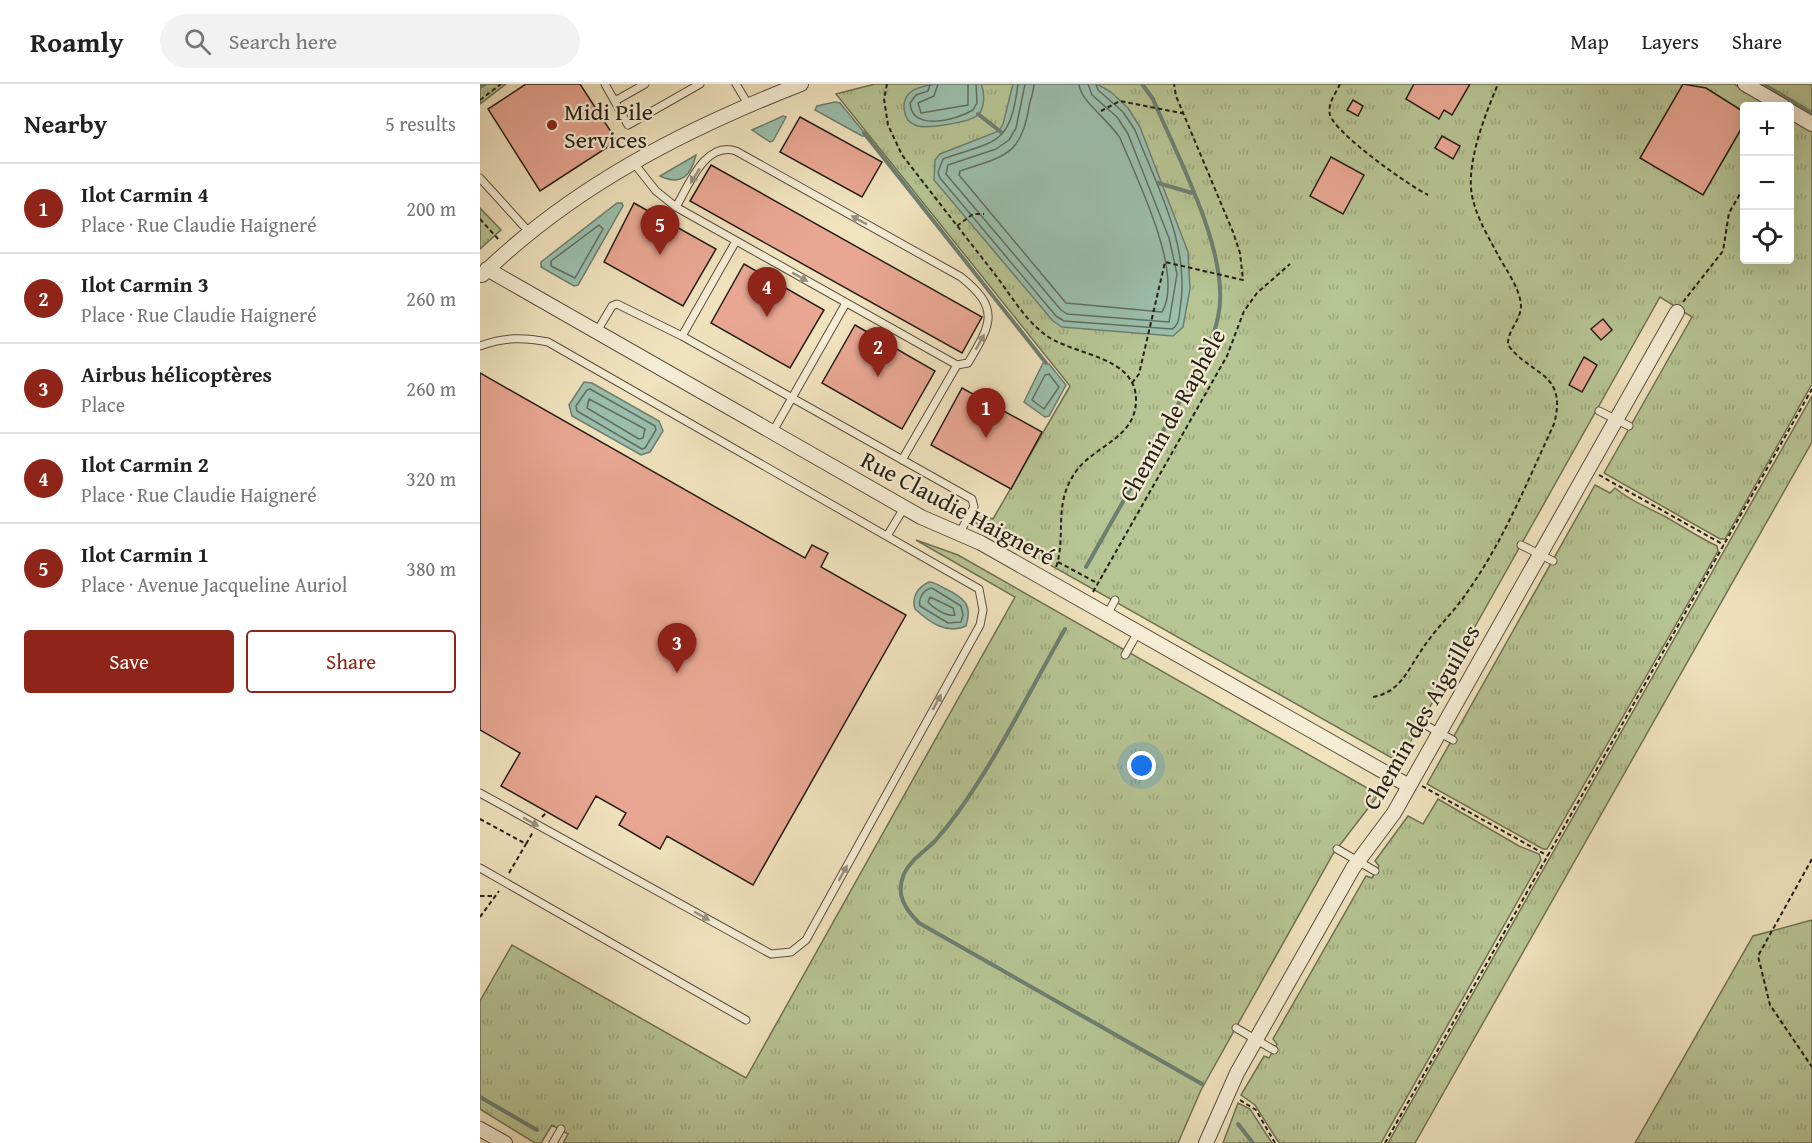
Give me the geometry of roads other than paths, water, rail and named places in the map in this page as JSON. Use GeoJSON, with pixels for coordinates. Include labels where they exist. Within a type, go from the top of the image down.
{"type":"FeatureCollection","features":[{"type":"Feature","properties":{"kind":"street"},"geometry":{"type":"LineString","coordinates":[[483,273],[529,232],[633,162],[715,118],[801,84]]}},
{"type":"Feature","properties":{"kind":"street"},"geometry":{"type":"LineString","coordinates":[[1745,84],[1776,102]]}},
{"type":"Feature","properties":{"kind":"street"},"geometry":{"type":"LineString","coordinates":[[1794,113],[1812,124]]}},
{"type":"Feature","properties":{"kind":"street","name":"Rue Claudie Haigneré"},"geometry":{"type":"LineString","coordinates":[[483,273],[597,333],[904,508],[960,532],[1416,786]]}},
{"type":"Feature","properties":{"kind":"street","name":"Chemin des Aiguilles"},"geometry":{"type":"LineString","coordinates":[[1206,1143],[1225,1096],[1256,1040],[1358,861],[1416,786],[1439,732],[1677,312]]}},
{"type":"Feature","properties":{"kind":"street"},"geometry":{"type":"LineString","coordinates":[[480,1129],[505,1143]]}},
{"type":"Feature","properties":{"kind":"lane"},"geometry":{"type":"LineString","coordinates":[[605,84],[628,125],[700,84]]}},
{"type":"Feature","properties":{"kind":"lane"},"geometry":{"type":"LineString","coordinates":[[615,101],[645,84]]}},
{"type":"Feature","properties":{"kind":"lane"},"geometry":{"type":"LineString","coordinates":[[736,84],[748,104]]}},
{"type":"Feature","properties":{"kind":"lane"},"geometry":{"type":"LineString","coordinates":[[633,162],[656,191],[676,207],[957,365],[963,366],[969,361],[988,327],[989,310],[975,288],[947,268],[730,149],[715,151],[708,156],[676,207]]}},
{"type":"Feature","properties":{"kind":"lane"},"geometry":{"type":"LineString","coordinates":[[480,178],[529,232]]}},
{"type":"Feature","properties":{"kind":"lane"},"geometry":{"type":"LineString","coordinates":[[682,336],[736,240]]}},
{"type":"Feature","properties":{"kind":"lane"},"geometry":{"type":"LineString","coordinates":[[772,433],[846,303]]}},
{"type":"Feature","properties":{"kind":"lane"},"geometry":{"type":"LineString","coordinates":[[597,333],[612,306],[617,304],[682,336],[972,499],[974,507],[960,532]]}},
{"type":"Feature","properties":{"kind":"lane"},"geometry":{"type":"LineString","coordinates":[[480,346],[502,338],[525,337],[548,342],[979,589],[983,610],[980,625],[806,940],[791,952],[771,954],[480,793]]}},
{"type":"Feature","properties":{"kind":"lane"},"geometry":{"type":"LineString","coordinates":[[902,460],[957,365]]}},
{"type":"Feature","properties":{"kind":"lane"},"geometry":{"type":"LineString","coordinates":[[1599,411],[1629,426]]}},
{"type":"Feature","properties":{"kind":"lane"},"geometry":{"type":"LineString","coordinates":[[887,536],[904,508]]}},
{"type":"Feature","properties":{"kind":"lane"},"geometry":{"type":"LineString","coordinates":[[1521,545],[1553,561]]}},
{"type":"Feature","properties":{"kind":"lane"},"geometry":{"type":"LineString","coordinates":[[1107,615],[1115,600]]}},
{"type":"Feature","properties":{"kind":"lane"},"geometry":{"type":"LineString","coordinates":[[1125,655],[1138,632]]}},
{"type":"Feature","properties":{"kind":"lane"},"geometry":{"type":"LineString","coordinates":[[1420,722],[1453,740]]}},
{"type":"Feature","properties":{"kind":"lane"},"geometry":{"type":"LineString","coordinates":[[1337,849],[1375,871]]}},
{"type":"Feature","properties":{"kind":"lane"},"geometry":{"type":"LineString","coordinates":[[480,868],[746,1020]]}},
{"type":"Feature","properties":{"kind":"lane"},"geometry":{"type":"LineString","coordinates":[[1236,1028],[1274,1050]]}},
{"type":"Feature","properties":{"kind":"lane"},"geometry":{"type":"LineString","coordinates":[[553,1143],[561,1129]]}},
{"type":"Feature","properties":{"kind":"water"},"geometry":{"type":"Polygon","coordinates":[[[934,84],[981,84],[984,100],[980,112],[973,118],[947,125],[928,127],[915,125],[907,119],[905,114],[906,99],[917,88],[934,84]]]}},
{"type":"Feature","properties":{"kind":"water"},"geometry":{"type":"Polygon","coordinates":[[[1013,84],[1097,84],[1111,92],[1128,108],[1140,127],[1188,252],[1190,289],[1183,327],[1173,336],[1062,327],[1053,321],[934,180],[935,160],[940,154],[999,131],[1003,124],[1013,84]]]}},
{"type":"Feature","properties":{"kind":"water"},"geometry":{"type":"Polygon","coordinates":[[[840,103],[867,136],[862,136],[815,110],[817,106],[840,103]]]}},
{"type":"Feature","properties":{"kind":"water"},"geometry":{"type":"Polygon","coordinates":[[[783,116],[786,117],[773,141],[770,142],[752,130],[783,116]]]}},
{"type":"Feature","properties":{"kind":"water"},"geometry":{"type":"Polygon","coordinates":[[[696,155],[691,169],[684,177],[674,180],[660,176],[696,155]]]}},
{"type":"Feature","properties":{"kind":"water"},"geometry":{"type":"Polygon","coordinates":[[[617,203],[622,203],[623,206],[578,285],[574,286],[541,267],[541,262],[617,203]]]}},
{"type":"Feature","properties":{"kind":"water"},"geometry":{"type":"Polygon","coordinates":[[[1043,363],[1049,364],[1066,385],[1049,416],[1045,417],[1024,402],[1043,363]]]}},
{"type":"Feature","properties":{"kind":"water"},"geometry":{"type":"Polygon","coordinates":[[[584,382],[592,383],[659,421],[663,431],[650,452],[641,455],[572,416],[569,405],[584,382]]]}},
{"type":"Feature","properties":{"kind":"water"},"geometry":{"type":"Polygon","coordinates":[[[929,582],[935,583],[962,599],[968,613],[966,626],[952,629],[939,626],[915,609],[916,593],[929,582]]]}},
{"type":"Feature","properties":{"kind":"waterway"},"geometry":{"type":"LineString","coordinates":[[480,87],[485,84]]}},
{"type":"Feature","properties":{"kind":"waterway"},"geometry":{"type":"LineString","coordinates":[[1086,567],[1196,373],[1212,339],[1218,317],[1220,292],[1210,236],[1188,177],[1153,99],[1142,84]]}},
{"type":"Feature","properties":{"kind":"waterway"},"geometry":{"type":"LineString","coordinates":[[1763,84],[1812,113]]}},
{"type":"Feature","properties":{"kind":"waterway"},"geometry":{"type":"LineString","coordinates":[[978,114],[1001,132]]}},
{"type":"Feature","properties":{"kind":"waterway"},"geometry":{"type":"LineString","coordinates":[[864,133],[1046,363]]}},
{"type":"Feature","properties":{"kind":"waterway"},"geometry":{"type":"LineString","coordinates":[[1158,183],[1192,193]]}},
{"type":"Feature","properties":{"kind":"waterway"},"geometry":{"type":"LineString","coordinates":[[1065,629],[1001,745],[973,790],[941,834],[907,869],[901,881],[901,895],[909,912],[919,923],[1202,1084]]}},
{"type":"Feature","properties":{"kind":"waterway"},"geometry":{"type":"LineString","coordinates":[[480,1097],[537,1130]]}},
{"type":"Feature","properties":{"kind":"waterway"},"geometry":{"type":"LineString","coordinates":[[1238,1124],[1253,1143]]}},
{"type":"Feature","properties":{"kind":"place","name":"Midi Pile Services"},"geometry":{"type":"Point","coordinates":[552,125]}},
{"type":"Feature","properties":{"kind":"place","name":"Ilot Carmin 1"},"geometry":{"type":"Point","coordinates":[660,255]}},
{"type":"Feature","properties":{"kind":"place","name":"Ilot Carmin 2"},"geometry":{"type":"Point","coordinates":[767,317]}},
{"type":"Feature","properties":{"kind":"place","name":"Ilot Carmin 3"},"geometry":{"type":"Point","coordinates":[878,377]}},
{"type":"Feature","properties":{"kind":"place","name":"Ilot Carmin 4"},"geometry":{"type":"Point","coordinates":[986,438]}},
{"type":"Feature","properties":{"kind":"place","name":"Airbus hélicoptères"},"geometry":{"type":"Point","coordinates":[677,673]}}]}
